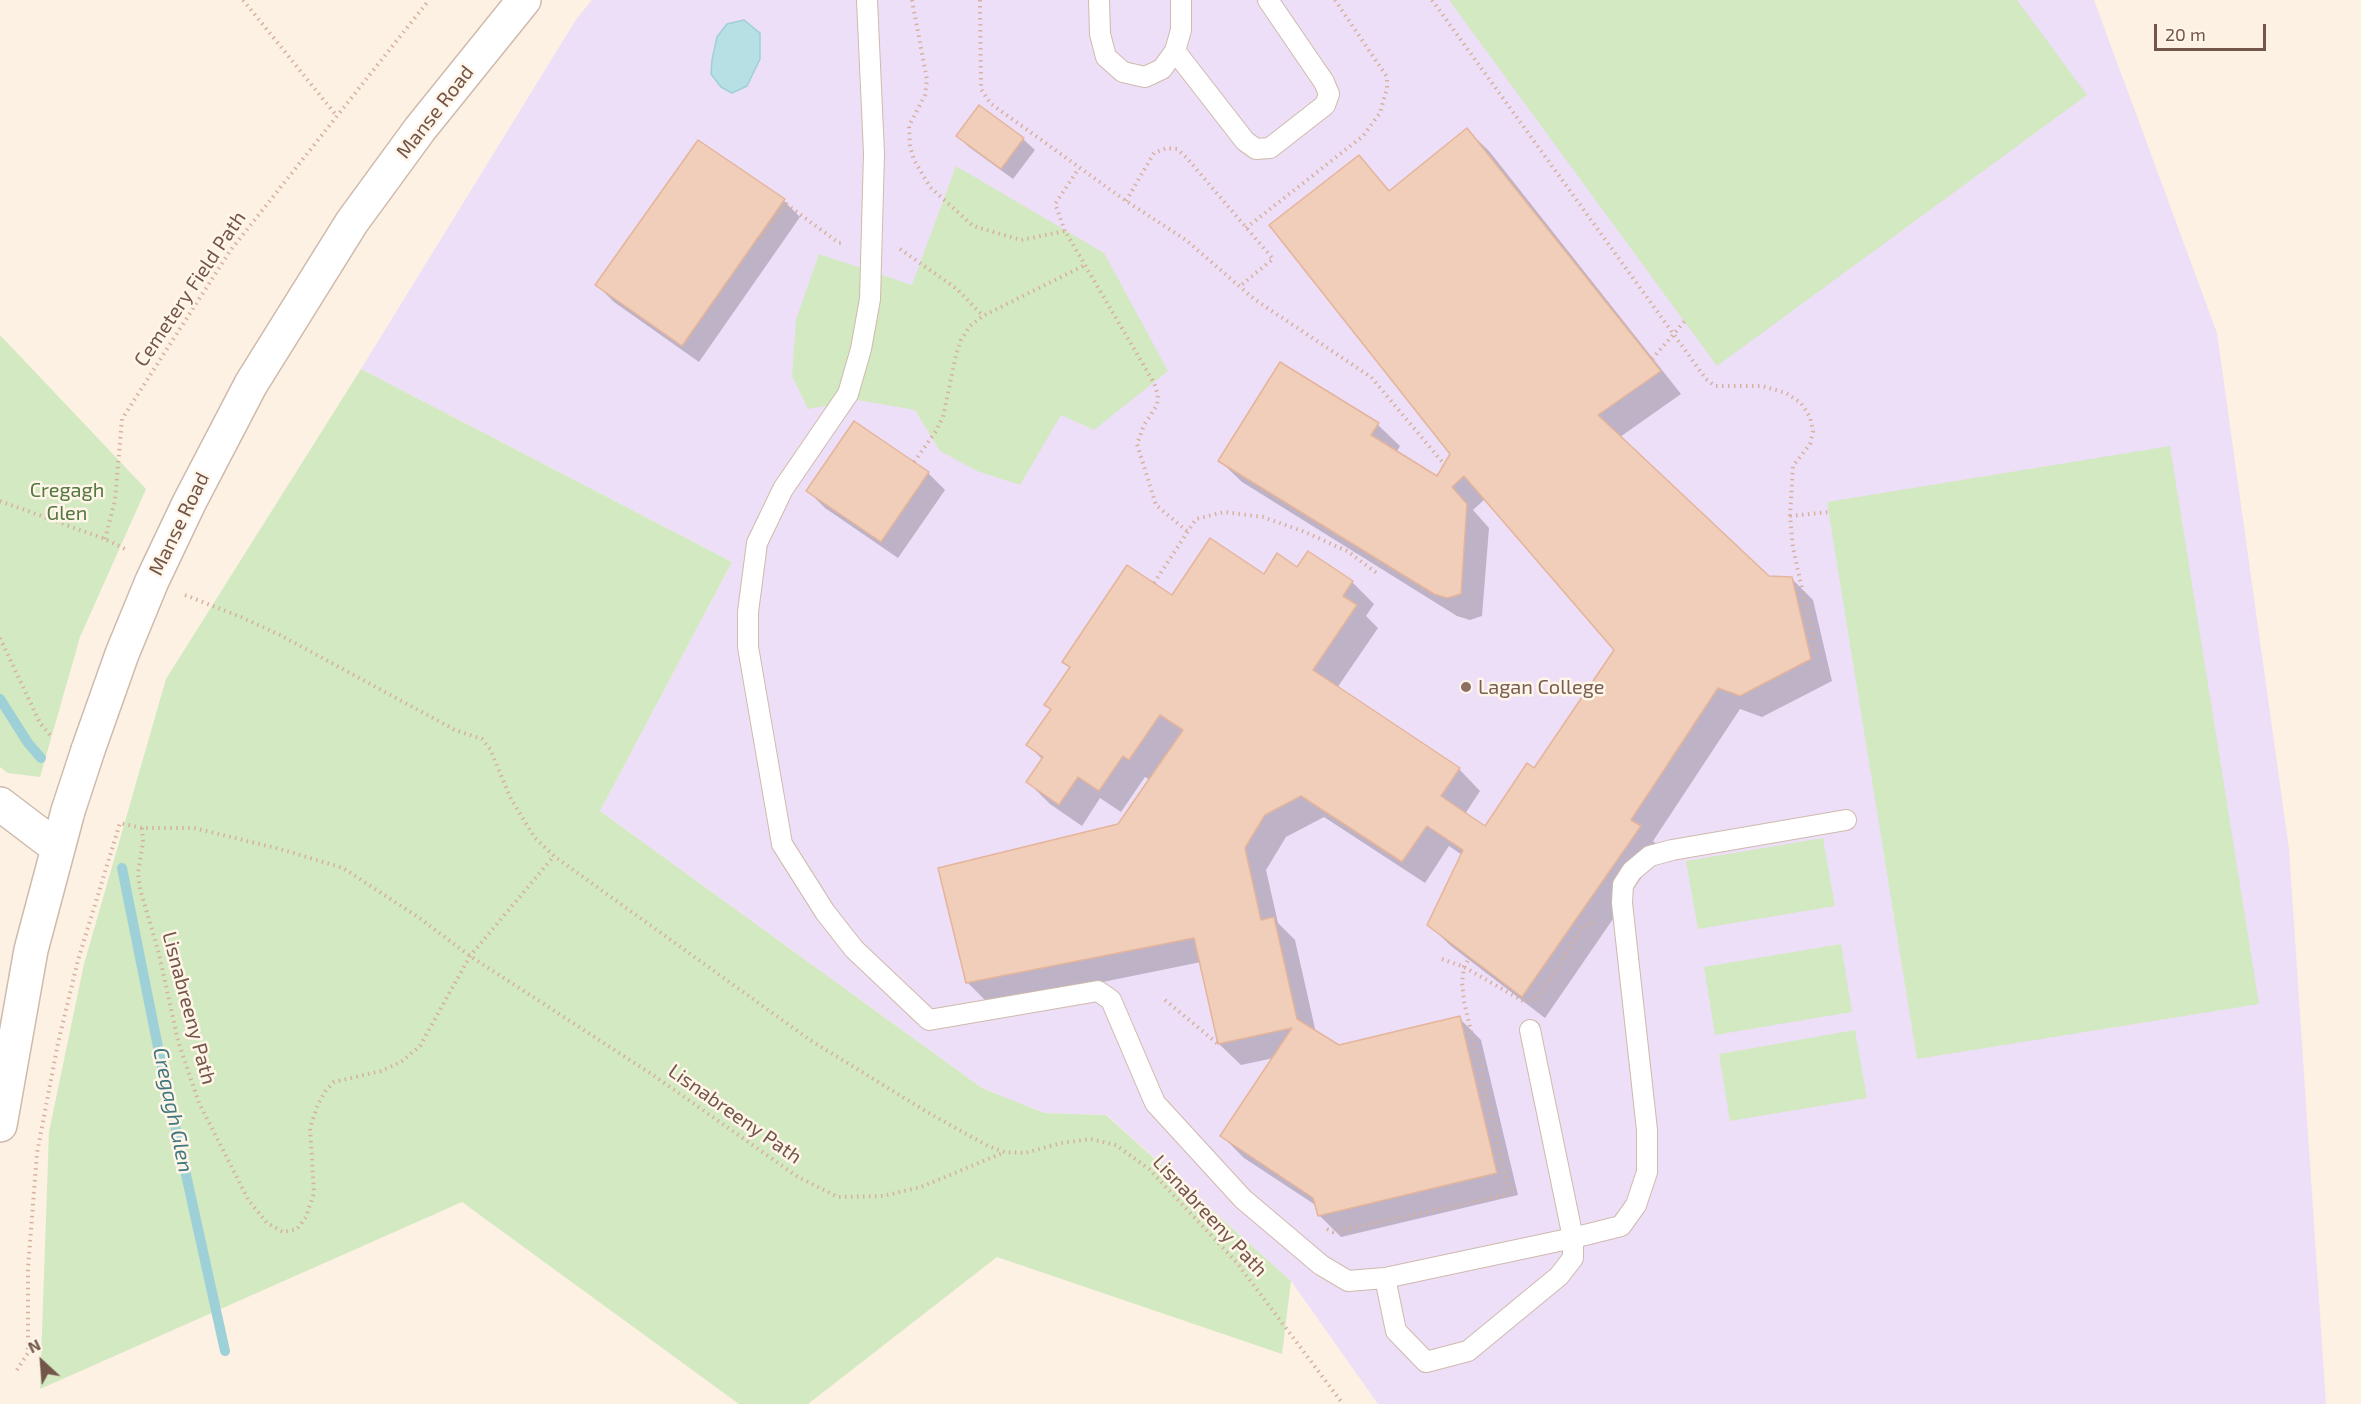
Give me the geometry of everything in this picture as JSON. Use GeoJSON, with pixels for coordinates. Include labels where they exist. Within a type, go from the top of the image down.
{"type":"FeatureCollection","features":[{"type":"Feature","properties":{"kind":"street","name":"Manse Road"},"geometry":{"type":"LineString","coordinates":[[0,1125],[31,950],[68,812],[122,654],[152,581],[218,444],[251,384],[352,222],[420,129],[524,0]]}},
{"type":"Feature","properties":{"kind":"street"},"geometry":{"type":"LineString","coordinates":[[0,804],[58,848]]}},
{"type":"Feature","properties":{"kind":"lane"},"geometry":{"type":"LineString","coordinates":[[867,0],[874,153],[870,299],[861,349],[848,394],[783,489],[757,543],[748,612],[748,646],[782,844],[825,912],[854,949],[929,1020],[1098,991],[1111,1000],[1155,1103],[1243,1199],[1321,1265],[1348,1281],[1385,1278],[1573,1238],[1622,1226],[1636,1205],[1647,1172],[1647,1130],[1622,903],[1623,885],[1632,871],[1650,856],[1672,850],[1846,820]]}},
{"type":"Feature","properties":{"kind":"lane"},"geometry":{"type":"LineString","coordinates":[[1099,0],[1100,34],[1106,57],[1123,72],[1144,77],[1162,69],[1175,51],[1181,30],[1181,0]]}},
{"type":"Feature","properties":{"kind":"lane"},"geometry":{"type":"LineString","coordinates":[[1175,51],[1245,141],[1256,149],[1270,148],[1325,105],[1329,94],[1324,82],[1268,0]]}},
{"type":"Feature","properties":{"kind":"lane"},"geometry":{"type":"LineString","coordinates":[[1385,1278],[1396,1332],[1426,1362],[1468,1351],[1559,1276],[1573,1258],[1573,1238],[1530,1030]]}},
{"type":"Feature","properties":{"kind":"path"},"geometry":{"type":"LineString","coordinates":[[243,0],[336,115]]}},
{"type":"Feature","properties":{"kind":"path","name":"Cemetery Field Path"},"geometry":{"type":"LineString","coordinates":[[105,538],[115,500],[123,419],[230,251],[429,0]]}},
{"type":"Feature","properties":{"kind":"path"},"geometry":{"type":"LineString","coordinates":[[912,0],[927,80],[925,95],[909,126],[910,146],[914,160],[930,187],[973,226],[1021,240],[1065,231]]}},
{"type":"Feature","properties":{"kind":"path"},"geometry":{"type":"LineString","coordinates":[[980,0],[981,89],[990,103],[1126,201],[1186,240],[1254,299],[1371,377],[1444,464]]}},
{"type":"Feature","properties":{"kind":"path"},"geometry":{"type":"LineString","coordinates":[[1432,0],[1672,336],[1706,379],[1715,386],[1762,386],[1786,393],[1801,403],[1810,417],[1813,431],[1810,444],[1793,466],[1790,516],[1793,548],[1817,656]]}},
{"type":"Feature","properties":{"kind":"path"},"geometry":{"type":"LineString","coordinates":[[1126,201],[1154,153],[1167,148],[1177,149],[1272,259],[1240,286]]}},
{"type":"Feature","properties":{"kind":"path"},"geometry":{"type":"LineString","coordinates":[[1079,168],[1055,204],[1065,231],[1083,266],[1154,383],[1158,395],[1156,405],[1144,424],[1137,444],[1156,505],[1188,532]]}},
{"type":"Feature","properties":{"kind":"path"},"geometry":{"type":"LineString","coordinates":[[914,462],[943,417],[956,355],[961,340],[970,326],[983,316],[1083,266]]}},
{"type":"Feature","properties":{"kind":"path"},"geometry":{"type":"LineString","coordinates":[[1652,359],[1685,321]]}},
{"type":"Feature","properties":{"kind":"path"},"geometry":{"type":"LineString","coordinates":[[0,501],[105,538],[130,551]]}},
{"type":"Feature","properties":{"kind":"path"},"geometry":{"type":"LineString","coordinates":[[1154,583],[1196,519],[1224,512],[1263,517],[1305,532],[1347,551],[1378,574]]}},
{"type":"Feature","properties":{"kind":"path"},"geometry":{"type":"LineString","coordinates":[[1790,516],[1829,512]]}},
{"type":"Feature","properties":{"kind":"path","name":"Lisnabreeny Path"},"geometry":{"type":"LineString","coordinates":[[152,581],[241,616],[455,730],[482,738],[490,749],[511,798],[535,838],[554,856],[810,1040],[927,1112],[988,1146],[1005,1152],[1025,1153],[1061,1143],[1091,1139],[1116,1145],[1149,1169],[1237,1263],[1343,1404]]}},
{"type":"Feature","properties":{"kind":"path"},"geometry":{"type":"LineString","coordinates":[[0,638],[40,723],[50,735]]}},
{"type":"Feature","properties":{"kind":"path","name":"Lisnabreeny Path"},"geometry":{"type":"LineString","coordinates":[[17,1370],[28,1353],[28,1268],[37,1153],[58,1043],[78,960],[120,823],[142,828],[194,828],[280,849],[343,868],[418,917],[470,956],[672,1088],[798,1177],[838,1197],[883,1196],[921,1187],[1005,1152]]}},
{"type":"Feature","properties":{"kind":"path","name":"Lisnabreeny Path"},"geometry":{"type":"LineString","coordinates":[[142,828],[143,842],[138,873],[140,889],[159,954],[178,1041],[199,1103],[249,1201],[267,1223],[283,1232],[297,1229],[306,1217],[314,1193],[310,1128],[318,1104],[326,1090],[334,1082],[381,1071],[401,1062],[420,1046],[470,956],[554,856]]}},
{"type":"Feature","properties":{"kind":"path"},"geometry":{"type":"LineString","coordinates":[[1442,959],[1464,967],[1520,1001],[1529,1002],[1537,997],[1547,984],[1582,928]]}},
{"type":"Feature","properties":{"kind":"path"},"geometry":{"type":"LineString","coordinates":[[1323,1227],[1333,1233],[1510,1194],[1464,1002],[1462,983],[1464,967],[1470,957]]}},
{"type":"Feature","properties":{"kind":"path"},"geometry":{"type":"LineString","coordinates":[[1166,1000],[1218,1044]]}},
{"type":"Feature","properties":{"kind":"shaded area","name":"Lagan College"},"geometry":{"type":"Polygon","coordinates":[[[592,0],[2094,0],[2217,333],[2289,849],[2326,1404],[1378,1404],[1291,1281],[1107,1115],[1044,1113],[982,1088],[600,811],[732,562],[361,369],[577,18],[592,0]]]}},
{"type":"Feature","properties":{"kind":"green space"},"geometry":{"type":"Polygon","coordinates":[[[1449,0],[2017,0],[2087,95],[1717,366],[1449,0]]]}},
{"type":"Feature","properties":{"kind":"green space"},"geometry":{"type":"Polygon","coordinates":[[[956,166],[1104,253],[1168,371],[1094,430],[1061,415],[1020,485],[977,471],[940,451],[915,410],[858,400],[808,409],[792,376],[796,320],[819,254],[912,285],[956,166]]]}},
{"type":"Feature","properties":{"kind":"green space","name":"Cregagh Glen"},"geometry":{"type":"Polygon","coordinates":[[[0,335],[146,489],[80,637],[40,777],[8,773],[0,767],[0,335]]]}},
{"type":"Feature","properties":{"kind":"green space"},"geometry":{"type":"Polygon","coordinates":[[[361,369],[732,562],[600,811],[982,1088],[1044,1113],[1106,1115],[1291,1281],[1282,1354],[997,1257],[808,1404],[739,1404],[462,1202],[40,1389],[49,1132],[84,964],[166,679],[361,369]]]}},
{"type":"Feature","properties":{"kind":"green space"},"geometry":{"type":"Polygon","coordinates":[[[2170,446],[2259,1004],[1917,1059],[1827,502],[2170,446]]]}},
{"type":"Feature","properties":{"kind":"green space"},"geometry":{"type":"Polygon","coordinates":[[[1823,838],[1835,906],[1698,929],[1686,861],[1823,838]]]}},
{"type":"Feature","properties":{"kind":"green space"},"geometry":{"type":"Polygon","coordinates":[[[1841,944],[1852,1012],[1715,1035],[1704,967],[1841,944]]]}},
{"type":"Feature","properties":{"kind":"green space"},"geometry":{"type":"Polygon","coordinates":[[[1855,1030],[1867,1098],[1730,1121],[1719,1054],[1855,1030]]]}},
{"type":"Feature","properties":{"kind":"water"},"geometry":{"type":"Polygon","coordinates":[[[744,20],[760,33],[760,59],[747,86],[732,93],[721,87],[711,74],[712,60],[717,37],[727,24],[744,20]]]}},
{"type":"Feature","properties":{"kind":"building"},"geometry":{"type":"Polygon","coordinates":[[[979,105],[1024,138],[1001,169],[956,136],[979,105]]]}},
{"type":"Feature","properties":{"kind":"building"},"geometry":{"type":"Polygon","coordinates":[[[1467,128],[1661,371],[1598,415],[1769,576],[1792,577],[1811,659],[1740,696],[1718,688],[1631,820],[1641,826],[1522,997],[1427,925],[1463,850],[1427,826],[1402,862],[1301,796],[1265,815],[1245,848],[1261,920],[1274,917],[1297,1019],[1339,1045],[1460,1016],[1497,1173],[1318,1216],[1313,1198],[1220,1136],[1292,1028],[1218,1044],[1194,938],[966,983],[938,868],[1118,824],[1183,730],[1160,715],[1129,760],[1123,756],[1099,791],[1078,777],[1059,805],[1026,782],[1043,757],[1026,745],[1051,709],[1044,705],[1070,667],[1062,662],[1127,565],[1172,595],[1210,538],[1264,574],[1277,553],[1297,567],[1308,551],[1353,581],[1343,596],[1357,605],[1313,670],[1460,768],[1441,796],[1485,826],[1527,763],[1534,768],[1614,650],[1464,476],[1452,487],[1467,504],[1461,594],[1447,598],[1434,594],[1218,461],[1280,362],[1379,423],[1371,435],[1437,476],[1450,454],[1269,225],[1359,155],[1389,191],[1467,128]]]}},
{"type":"Feature","properties":{"kind":"building"},"geometry":{"type":"Polygon","coordinates":[[[698,140],[785,199],[682,346],[595,285],[698,140]]]}},
{"type":"Feature","properties":{"kind":"building"},"geometry":{"type":"Polygon","coordinates":[[[854,421],[929,472],[881,542],[806,491],[854,421]]]}},
{"type":"Feature","properties":{"kind":"waterway","name":"Cregagh Glen"},"geometry":{"type":"LineString","coordinates":[[0,699],[28,743],[41,758]]}},
{"type":"Feature","properties":{"kind":"waterway","name":"Cregagh Glen"},"geometry":{"type":"LineString","coordinates":[[122,868],[160,1057],[225,1351]]}},
{"type":"Feature","properties":{"kind":"place","name":"Lagan College"},"geometry":{"type":"Point","coordinates":[1466,687]}}]}
